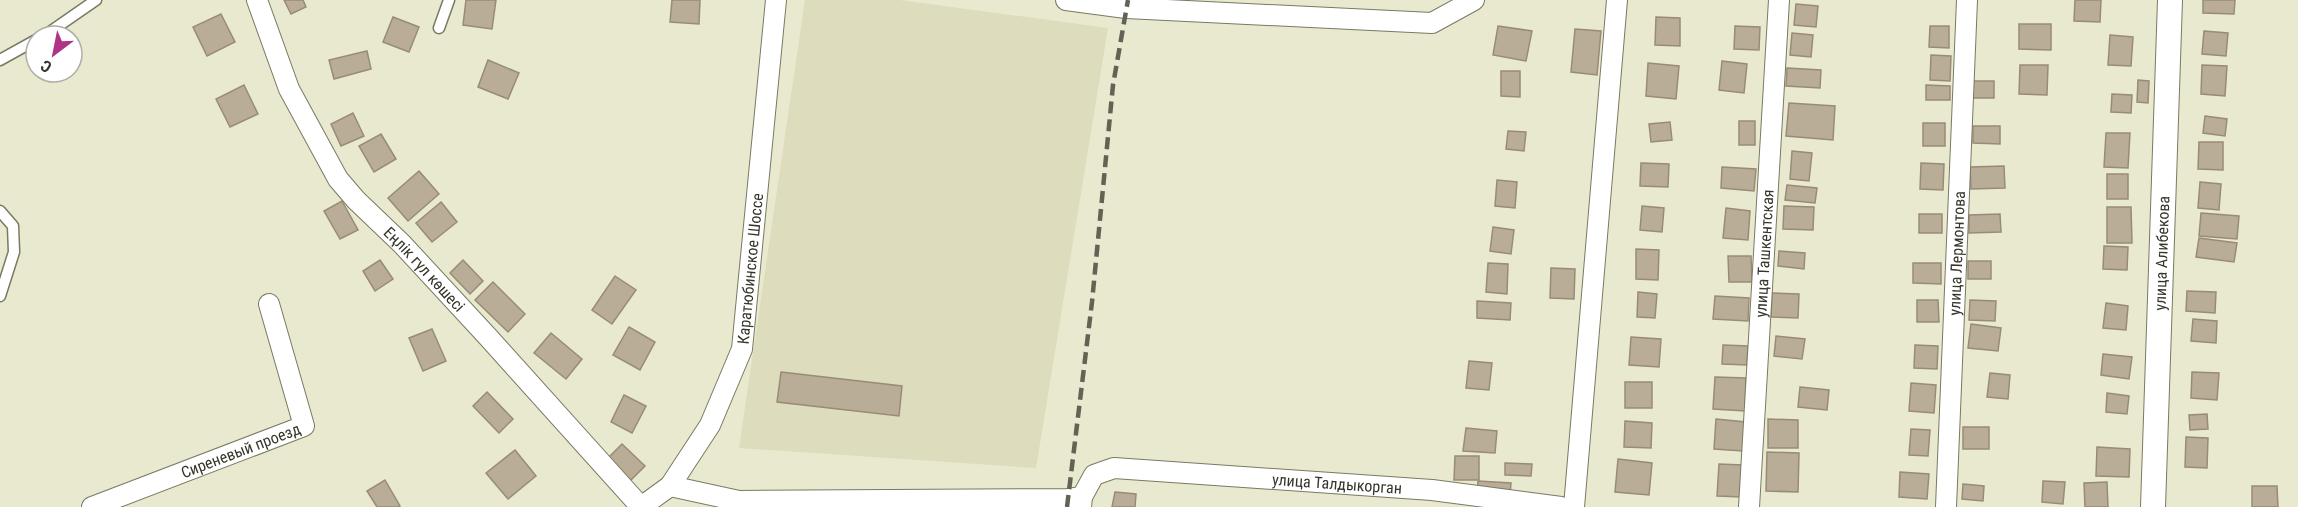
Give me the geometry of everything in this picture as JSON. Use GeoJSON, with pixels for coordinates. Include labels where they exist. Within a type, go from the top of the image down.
{"type":"FeatureCollection","features":[{"type":"Feature","properties":{"kind":"street","name":"Еңлік гүл көшесі"},"geometry":{"type":"LineString","coordinates":[[257,0],[289,89],[338,179],[488,337],[641,507]]}},
{"type":"Feature","properties":{"kind":"street","name":"Каратюбинское Шоссе"},"geometry":{"type":"LineString","coordinates":[[641,507],[670,486],[710,425],[742,349],[777,0]]}},
{"type":"Feature","properties":{"kind":"street"},"geometry":{"type":"LineString","coordinates":[[1066,0],[1126,8],[1232,7],[1432,23],[1474,0]]}},
{"type":"Feature","properties":{"kind":"street"},"geometry":{"type":"LineString","coordinates":[[1574,507],[1617,0]]}},
{"type":"Feature","properties":{"kind":"street","name":"улица Ташкентская"},"geometry":{"type":"LineString","coordinates":[[1749,507],[1779,0]]}},
{"type":"Feature","properties":{"kind":"street","name":"улица Лермонтова"},"geometry":{"type":"LineString","coordinates":[[1946,507],[1967,0]]}},
{"type":"Feature","properties":{"kind":"street","name":"улица Алибекова"},"geometry":{"type":"LineString","coordinates":[[2153,507],[2170,0]]}},
{"type":"Feature","properties":{"kind":"street","name":"Сиреневый проезд"},"geometry":{"type":"LineString","coordinates":[[92,507],[304,426],[269,304]]}},
{"type":"Feature","properties":{"kind":"street","name":"улица Талдыкорган"},"geometry":{"type":"LineString","coordinates":[[1082,502],[1094,474],[1114,468],[1431,499],[1561,507]]}},
{"type":"Feature","properties":{"kind":"street"},"geometry":{"type":"LineString","coordinates":[[670,486],[739,501],[829,505],[1068,500],[1082,502]]}},
{"type":"Feature","properties":{"kind":"lane"},"geometry":{"type":"LineString","coordinates":[[61,24],[96,0]]}},
{"type":"Feature","properties":{"kind":"lane"},"geometry":{"type":"LineString","coordinates":[[440,28],[449,0]]}},
{"type":"Feature","properties":{"kind":"lane"},"geometry":{"type":"LineString","coordinates":[[0,60],[24,47]]}},
{"type":"Feature","properties":{"kind":"lane"},"geometry":{"type":"LineString","coordinates":[[0,211],[13,226],[14,252],[0,296]]}},
{"type":"Feature","properties":{"kind":"shaded area"},"geometry":{"type":"Polygon","coordinates":[[[805,0],[900,0],[1108,28],[1036,468],[739,448],[805,0]]]}},
{"type":"Feature","properties":{"kind":"building"},"geometry":{"type":"Polygon","coordinates":[[[284,0],[303,0],[306,7],[291,14],[284,0]]]}},
{"type":"Feature","properties":{"kind":"building"},"geometry":{"type":"Polygon","coordinates":[[[466,0],[496,0],[492,29],[463,25],[466,0]]]}},
{"type":"Feature","properties":{"kind":"building"},"geometry":{"type":"Polygon","coordinates":[[[672,0],[700,0],[699,24],[670,22],[672,0]]]}},
{"type":"Feature","properties":{"kind":"building"},"geometry":{"type":"Polygon","coordinates":[[[2075,0],[2101,0],[2100,22],[2074,21],[2075,0]]]}},
{"type":"Feature","properties":{"kind":"building"},"geometry":{"type":"Polygon","coordinates":[[[2203,0],[2235,0],[2234,14],[2203,13],[2203,0]]]}},
{"type":"Feature","properties":{"kind":"building"},"geometry":{"type":"Polygon","coordinates":[[[1796,4],[1818,6],[1816,27],[1794,25],[1796,4]]]}},
{"type":"Feature","properties":{"kind":"building"},"geometry":{"type":"Polygon","coordinates":[[[221,14],[235,42],[207,56],[193,27],[221,14]]]}},
{"type":"Feature","properties":{"kind":"building"},"geometry":{"type":"Polygon","coordinates":[[[393,17],[419,27],[409,52],[383,42],[393,17]]]}},
{"type":"Feature","properties":{"kind":"building"},"geometry":{"type":"Polygon","coordinates":[[[1656,17],[1680,18],[1680,46],[1655,45],[1656,17]]]}},
{"type":"Feature","properties":{"kind":"building"},"geometry":{"type":"Polygon","coordinates":[[[2019,24],[2051,24],[2051,50],[2019,49],[2019,24]]]}},
{"type":"Feature","properties":{"kind":"building"},"geometry":{"type":"Polygon","coordinates":[[[1498,26],[1532,31],[1526,61],[1493,55],[1498,26]]]}},
{"type":"Feature","properties":{"kind":"building"},"geometry":{"type":"Polygon","coordinates":[[[1735,26],[1760,27],[1759,50],[1734,49],[1735,26]]]}},
{"type":"Feature","properties":{"kind":"building"},"geometry":{"type":"Polygon","coordinates":[[[1930,26],[1949,26],[1949,48],[1929,47],[1930,26]]]}},
{"type":"Feature","properties":{"kind":"building"},"geometry":{"type":"Polygon","coordinates":[[[1575,29],[1601,31],[1597,75],[1571,72],[1575,29]]]}},
{"type":"Feature","properties":{"kind":"building"},"geometry":{"type":"Polygon","coordinates":[[[2204,31],[2228,33],[2226,56],[2202,54],[2204,31]]]}},
{"type":"Feature","properties":{"kind":"building"},"geometry":{"type":"Polygon","coordinates":[[[1792,33],[1813,35],[1811,57],[1790,55],[1792,33]]]}},
{"type":"Feature","properties":{"kind":"building"},"geometry":{"type":"Polygon","coordinates":[[[2110,35],[2133,37],[2131,66],[2108,65],[2110,35]]]}},
{"type":"Feature","properties":{"kind":"building"},"geometry":{"type":"Polygon","coordinates":[[[367,51],[371,69],[334,79],[329,60],[367,51]]]}},
{"type":"Feature","properties":{"kind":"building"},"geometry":{"type":"Polygon","coordinates":[[[1931,55],[1951,56],[1950,81],[1930,80],[1931,55]]]}},
{"type":"Feature","properties":{"kind":"building"},"geometry":{"type":"Polygon","coordinates":[[[488,60],[519,73],[508,99],[478,87],[488,60]]]}},
{"type":"Feature","properties":{"kind":"building"},"geometry":{"type":"Polygon","coordinates":[[[1722,61],[1747,64],[1744,93],[1719,90],[1722,61]]]}},
{"type":"Feature","properties":{"kind":"building"},"geometry":{"type":"Polygon","coordinates":[[[1648,63],[1679,66],[1676,99],[1646,96],[1648,63]]]}},
{"type":"Feature","properties":{"kind":"building"},"geometry":{"type":"Polygon","coordinates":[[[2020,65],[2048,65],[2047,95],[2019,94],[2020,65]]]}},
{"type":"Feature","properties":{"kind":"building"},"geometry":{"type":"Polygon","coordinates":[[[2202,65],[2227,66],[2225,96],[2201,94],[2202,65]]]}},
{"type":"Feature","properties":{"kind":"building"},"geometry":{"type":"Polygon","coordinates":[[[1787,68],[1821,70],[1820,88],[1786,86],[1787,68]]]}},
{"type":"Feature","properties":{"kind":"building"},"geometry":{"type":"Polygon","coordinates":[[[1501,71],[1520,71],[1520,97],[1501,96],[1501,71]]]}},
{"type":"Feature","properties":{"kind":"building"},"geometry":{"type":"Polygon","coordinates":[[[2138,80],[2149,81],[2148,103],[2137,102],[2138,80]]]}},
{"type":"Feature","properties":{"kind":"building"},"geometry":{"type":"Polygon","coordinates":[[[1973,81],[1994,81],[1994,98],[1973,98],[1973,81]]]}},
{"type":"Feature","properties":{"kind":"building"},"geometry":{"type":"Polygon","coordinates":[[[244,85],[258,114],[230,127],[216,99],[244,85]]]}},
{"type":"Feature","properties":{"kind":"building"},"geometry":{"type":"Polygon","coordinates":[[[1926,85],[1950,86],[1950,100],[1926,100],[1926,85]]]}},
{"type":"Feature","properties":{"kind":"building"},"geometry":{"type":"Polygon","coordinates":[[[2112,94],[2132,95],[2131,113],[2111,112],[2112,94]]]}},
{"type":"Feature","properties":{"kind":"building"},"geometry":{"type":"Polygon","coordinates":[[[1789,103],[1835,106],[1833,140],[1786,136],[1789,103]]]}},
{"type":"Feature","properties":{"kind":"building"},"geometry":{"type":"Polygon","coordinates":[[[353,113],[364,136],[341,146],[331,124],[353,113]]]}},
{"type":"Feature","properties":{"kind":"building"},"geometry":{"type":"Polygon","coordinates":[[[2205,116],[2227,119],[2225,136],[2203,133],[2205,116]]]}},
{"type":"Feature","properties":{"kind":"building"},"geometry":{"type":"Polygon","coordinates":[[[1739,121],[1755,121],[1755,145],[1739,145],[1739,121]]]}},
{"type":"Feature","properties":{"kind":"building"},"geometry":{"type":"Polygon","coordinates":[[[1670,122],[1672,140],[1651,142],[1649,124],[1670,122]]]}},
{"type":"Feature","properties":{"kind":"building"},"geometry":{"type":"Polygon","coordinates":[[[1923,123],[1945,123],[1945,146],[1923,146],[1923,123]]]}},
{"type":"Feature","properties":{"kind":"building"},"geometry":{"type":"Polygon","coordinates":[[[1973,126],[2000,126],[2000,144],[1973,143],[1973,126]]]}},
{"type":"Feature","properties":{"kind":"building"},"geometry":{"type":"Polygon","coordinates":[[[1508,131],[1526,132],[1524,151],[1506,149],[1508,131]]]}},
{"type":"Feature","properties":{"kind":"building"},"geometry":{"type":"Polygon","coordinates":[[[2106,133],[2130,133],[2128,168],[2104,167],[2106,133]]]}},
{"type":"Feature","properties":{"kind":"building"},"geometry":{"type":"Polygon","coordinates":[[[381,134],[396,159],[374,172],[359,146],[381,134]]]}},
{"type":"Feature","properties":{"kind":"building"},"geometry":{"type":"Polygon","coordinates":[[[2199,142],[2223,142],[2223,170],[2198,169],[2199,142]]]}},
{"type":"Feature","properties":{"kind":"building"},"geometry":{"type":"Polygon","coordinates":[[[1792,151],[1812,153],[1809,181],[1790,179],[1792,151]]]}},
{"type":"Feature","properties":{"kind":"building"},"geometry":{"type":"Polygon","coordinates":[[[1641,163],[1669,164],[1668,187],[1640,186],[1641,163]]]}},
{"type":"Feature","properties":{"kind":"building"},"geometry":{"type":"Polygon","coordinates":[[[1921,163],[1944,164],[1943,190],[1920,189],[1921,163]]]}},
{"type":"Feature","properties":{"kind":"building"},"geometry":{"type":"Polygon","coordinates":[[[2004,166],[2005,188],[1971,189],[1970,167],[2004,166]]]}},
{"type":"Feature","properties":{"kind":"building"},"geometry":{"type":"Polygon","coordinates":[[[1722,167],[1756,169],[1754,191],[1721,188],[1722,167]]]}},
{"type":"Feature","properties":{"kind":"building"},"geometry":{"type":"Polygon","coordinates":[[[419,171],[439,194],[408,221],[388,198],[419,171]]]}},
{"type":"Feature","properties":{"kind":"building"},"geometry":{"type":"Polygon","coordinates":[[[2107,174],[2128,174],[2128,199],[2107,199],[2107,174]]]}},
{"type":"Feature","properties":{"kind":"building"},"geometry":{"type":"Polygon","coordinates":[[[1497,180],[1517,182],[1515,208],[1495,206],[1497,180]]]}},
{"type":"Feature","properties":{"kind":"building"},"geometry":{"type":"Polygon","coordinates":[[[2200,182],[2221,184],[2219,210],[2198,208],[2200,182]]]}},
{"type":"Feature","properties":{"kind":"building"},"geometry":{"type":"Polygon","coordinates":[[[1787,185],[1817,188],[1815,203],[1785,200],[1787,185]]]}},
{"type":"Feature","properties":{"kind":"building"},"geometry":{"type":"Polygon","coordinates":[[[342,201],[358,230],[340,239],[324,211],[342,201]]]}},
{"type":"Feature","properties":{"kind":"building"},"geometry":{"type":"Polygon","coordinates":[[[441,202],[457,222],[432,242],[416,223],[441,202]]]}},
{"type":"Feature","properties":{"kind":"building"},"geometry":{"type":"Polygon","coordinates":[[[1642,206],[1664,208],[1662,232],[1640,230],[1642,206]]]}},
{"type":"Feature","properties":{"kind":"building"},"geometry":{"type":"Polygon","coordinates":[[[1784,206],[1814,207],[1813,230],[1783,229],[1784,206]]]}},
{"type":"Feature","properties":{"kind":"building"},"geometry":{"type":"Polygon","coordinates":[[[2107,207],[2131,207],[2132,243],[2107,243],[2107,207]]]}},
{"type":"Feature","properties":{"kind":"building"},"geometry":{"type":"Polygon","coordinates":[[[1726,208],[1750,211],[1748,240],[1723,238],[1726,208]]]}},
{"type":"Feature","properties":{"kind":"building"},"geometry":{"type":"Polygon","coordinates":[[[2201,213],[2239,216],[2237,239],[2199,236],[2201,213]]]}},
{"type":"Feature","properties":{"kind":"building"},"geometry":{"type":"Polygon","coordinates":[[[1919,214],[1942,214],[1942,233],[1919,233],[1919,214]]]}},
{"type":"Feature","properties":{"kind":"building"},"geometry":{"type":"Polygon","coordinates":[[[2000,214],[2001,232],[1969,233],[1969,215],[2000,214]]]}},
{"type":"Feature","properties":{"kind":"building"},"geometry":{"type":"Polygon","coordinates":[[[1493,227],[1514,230],[1511,254],[1490,251],[1493,227]]]}},
{"type":"Feature","properties":{"kind":"building"},"geometry":{"type":"Polygon","coordinates":[[[2199,238],[2237,243],[2234,262],[2196,257],[2199,238]]]}},
{"type":"Feature","properties":{"kind":"building"},"geometry":{"type":"Polygon","coordinates":[[[2104,246],[2128,247],[2127,270],[2103,269],[2104,246]]]}},
{"type":"Feature","properties":{"kind":"building"},"geometry":{"type":"Polygon","coordinates":[[[1636,249],[1659,250],[1658,280],[1636,279],[1636,249]]]}},
{"type":"Feature","properties":{"kind":"building"},"geometry":{"type":"Polygon","coordinates":[[[1779,251],[1805,253],[1804,269],[1778,266],[1779,251]]]}},
{"type":"Feature","properties":{"kind":"building"},"geometry":{"type":"Polygon","coordinates":[[[1728,256],[1751,256],[1752,282],[1729,282],[1728,256]]]}},
{"type":"Feature","properties":{"kind":"building"},"geometry":{"type":"Polygon","coordinates":[[[380,260],[393,279],[375,291],[363,271],[380,260]]]}},
{"type":"Feature","properties":{"kind":"building"},"geometry":{"type":"Polygon","coordinates":[[[463,260],[483,281],[470,294],[450,273],[463,260]]]}},
{"type":"Feature","properties":{"kind":"building"},"geometry":{"type":"Polygon","coordinates":[[[1968,261],[1991,261],[1991,279],[1968,279],[1968,261]]]}},
{"type":"Feature","properties":{"kind":"building"},"geometry":{"type":"Polygon","coordinates":[[[1488,263],[1508,264],[1507,294],[1486,292],[1488,263]]]}},
{"type":"Feature","properties":{"kind":"building"},"geometry":{"type":"Polygon","coordinates":[[[1913,263],[1941,263],[1941,284],[1913,283],[1913,263]]]}},
{"type":"Feature","properties":{"kind":"building"},"geometry":{"type":"Polygon","coordinates":[[[1551,268],[1575,269],[1574,299],[1550,298],[1551,268]]]}},
{"type":"Feature","properties":{"kind":"building"},"geometry":{"type":"Polygon","coordinates":[[[615,276],[636,290],[612,324],[592,310],[615,276]]]}},
{"type":"Feature","properties":{"kind":"building"},"geometry":{"type":"Polygon","coordinates":[[[493,282],[525,314],[508,332],[475,300],[493,282]]]}},
{"type":"Feature","properties":{"kind":"building"},"geometry":{"type":"Polygon","coordinates":[[[2187,291],[2216,292],[2215,313],[2186,311],[2187,291]]]}},
{"type":"Feature","properties":{"kind":"building"},"geometry":{"type":"Polygon","coordinates":[[[1638,292],[1657,294],[1655,318],[1637,317],[1638,292]]]}},
{"type":"Feature","properties":{"kind":"building"},"geometry":{"type":"Polygon","coordinates":[[[1772,293],[1799,294],[1798,318],[1771,317],[1772,293]]]}},
{"type":"Feature","properties":{"kind":"building"},"geometry":{"type":"Polygon","coordinates":[[[1715,296],[1749,298],[1748,321],[1713,319],[1715,296]]]}},
{"type":"Feature","properties":{"kind":"building"},"geometry":{"type":"Polygon","coordinates":[[[1917,300],[1938,300],[1939,322],[1917,322],[1917,300]]]}},
{"type":"Feature","properties":{"kind":"building"},"geometry":{"type":"Polygon","coordinates":[[[1970,300],[1996,301],[1995,321],[1969,320],[1970,300]]]}},
{"type":"Feature","properties":{"kind":"building"},"geometry":{"type":"Polygon","coordinates":[[[1477,301],[1511,303],[1510,320],[1477,318],[1477,301]]]}},
{"type":"Feature","properties":{"kind":"building"},"geometry":{"type":"Polygon","coordinates":[[[2106,303],[2128,306],[2126,330],[2103,328],[2106,303]]]}},
{"type":"Feature","properties":{"kind":"building"},"geometry":{"type":"Polygon","coordinates":[[[2193,319],[2217,321],[2216,343],[2191,341],[2193,319]]]}},
{"type":"Feature","properties":{"kind":"building"},"geometry":{"type":"Polygon","coordinates":[[[1971,324],[2001,328],[1998,351],[1968,348],[1971,324]]]}},
{"type":"Feature","properties":{"kind":"building"},"geometry":{"type":"Polygon","coordinates":[[[629,327],[655,342],[640,370],[613,355],[629,327]]]}},
{"type":"Feature","properties":{"kind":"building"},"geometry":{"type":"Polygon","coordinates":[[[432,329],[446,361],[423,371],[409,338],[432,329]]]}},
{"type":"Feature","properties":{"kind":"building"},"geometry":{"type":"Polygon","coordinates":[[[551,333],[582,359],[566,379],[534,353],[551,333]]]}},
{"type":"Feature","properties":{"kind":"building"},"geometry":{"type":"Polygon","coordinates":[[[1776,336],[1805,339],[1802,359],[1774,356],[1776,336]]]}},
{"type":"Feature","properties":{"kind":"building"},"geometry":{"type":"Polygon","coordinates":[[[1631,337],[1661,339],[1659,367],[1629,365],[1631,337]]]}},
{"type":"Feature","properties":{"kind":"building"},"geometry":{"type":"Polygon","coordinates":[[[1723,345],[1748,346],[1747,365],[1722,364],[1723,345]]]}},
{"type":"Feature","properties":{"kind":"building"},"geometry":{"type":"Polygon","coordinates":[[[1915,345],[1938,346],[1937,369],[1914,368],[1915,345]]]}},
{"type":"Feature","properties":{"kind":"building"},"geometry":{"type":"Polygon","coordinates":[[[2103,354],[2132,357],[2129,379],[2101,375],[2103,354]]]}},
{"type":"Feature","properties":{"kind":"building"},"geometry":{"type":"Polygon","coordinates":[[[1469,361],[1492,363],[1489,390],[1466,388],[1469,361]]]}},
{"type":"Feature","properties":{"kind":"building"},"geometry":{"type":"Polygon","coordinates":[[[781,372],[902,386],[899,416],[777,402],[781,372]]]}},
{"type":"Feature","properties":{"kind":"building"},"geometry":{"type":"Polygon","coordinates":[[[2192,372],[2219,373],[2217,400],[2191,398],[2192,372]]]}},
{"type":"Feature","properties":{"kind":"building"},"geometry":{"type":"Polygon","coordinates":[[[1990,373],[2010,375],[2008,399],[1987,397],[1990,373]]]}},
{"type":"Feature","properties":{"kind":"building"},"geometry":{"type":"Polygon","coordinates":[[[1715,377],[1746,378],[1745,411],[1713,409],[1715,377]]]}},
{"type":"Feature","properties":{"kind":"building"},"geometry":{"type":"Polygon","coordinates":[[[1625,382],[1652,382],[1652,408],[1625,408],[1625,382]]]}},
{"type":"Feature","properties":{"kind":"building"},"geometry":{"type":"Polygon","coordinates":[[[1911,383],[1936,385],[1934,413],[1909,411],[1911,383]]]}},
{"type":"Feature","properties":{"kind":"building"},"geometry":{"type":"Polygon","coordinates":[[[1800,387],[1829,390],[1827,410],[1798,407],[1800,387]]]}},
{"type":"Feature","properties":{"kind":"building"},"geometry":{"type":"Polygon","coordinates":[[[487,392],[513,419],[499,433],[473,406],[487,392]]]}},
{"type":"Feature","properties":{"kind":"building"},"geometry":{"type":"Polygon","coordinates":[[[2107,393],[2129,396],[2127,414],[2106,412],[2107,393]]]}},
{"type":"Feature","properties":{"kind":"building"},"geometry":{"type":"Polygon","coordinates":[[[624,395],[646,406],[632,433],[611,422],[624,395]]]}},
{"type":"Feature","properties":{"kind":"building"},"geometry":{"type":"Polygon","coordinates":[[[2207,414],[2208,429],[2190,430],[2189,415],[2207,414]]]}},
{"type":"Feature","properties":{"kind":"building"},"geometry":{"type":"Polygon","coordinates":[[[1716,419],[1746,422],[1743,451],[1714,449],[1716,419]]]}},
{"type":"Feature","properties":{"kind":"building"},"geometry":{"type":"Polygon","coordinates":[[[1768,419],[1798,420],[1798,448],[1768,448],[1768,419]]]}},
{"type":"Feature","properties":{"kind":"building"},"geometry":{"type":"Polygon","coordinates":[[[1625,421],[1652,423],[1651,448],[1624,447],[1625,421]]]}},
{"type":"Feature","properties":{"kind":"building"},"geometry":{"type":"Polygon","coordinates":[[[1963,427],[1989,427],[1989,449],[1963,449],[1963,427]]]}},
{"type":"Feature","properties":{"kind":"building"},"geometry":{"type":"Polygon","coordinates":[[[1466,428],[1497,431],[1495,453],[1463,451],[1466,428]]]}},
{"type":"Feature","properties":{"kind":"building"},"geometry":{"type":"Polygon","coordinates":[[[1911,429],[1930,430],[1928,456],[1909,455],[1911,429]]]}},
{"type":"Feature","properties":{"kind":"building"},"geometry":{"type":"Polygon","coordinates":[[[2186,437],[2208,438],[2207,468],[2185,467],[2186,437]]]}},
{"type":"Feature","properties":{"kind":"building"},"geometry":{"type":"Polygon","coordinates":[[[622,444],[645,466],[628,483],[605,461],[622,444]]]}},
{"type":"Feature","properties":{"kind":"building"},"geometry":{"type":"Polygon","coordinates":[[[2097,447],[2130,449],[2129,477],[2096,476],[2097,447]]]}},
{"type":"Feature","properties":{"kind":"building"},"geometry":{"type":"Polygon","coordinates":[[[515,450],[536,476],[508,499],[486,473],[515,450]]]}},
{"type":"Feature","properties":{"kind":"building"},"geometry":{"type":"Polygon","coordinates":[[[1767,452],[1799,453],[1798,492],[1766,491],[1767,452]]]}},
{"type":"Feature","properties":{"kind":"building"},"geometry":{"type":"Polygon","coordinates":[[[1455,456],[1479,456],[1479,480],[1454,480],[1455,456]]]}},
{"type":"Feature","properties":{"kind":"building"},"geometry":{"type":"Polygon","coordinates":[[[1618,459],[1652,463],[1649,495],[1615,492],[1618,459]]]}},
{"type":"Feature","properties":{"kind":"building"},"geometry":{"type":"Polygon","coordinates":[[[1505,463],[1532,464],[1531,476],[1505,475],[1505,463]]]}},
{"type":"Feature","properties":{"kind":"building"},"geometry":{"type":"Polygon","coordinates":[[[1719,464],[1743,465],[1742,497],[1717,496],[1719,464]]]}},
{"type":"Feature","properties":{"kind":"building"},"geometry":{"type":"Polygon","coordinates":[[[1900,472],[1929,474],[1927,499],[1899,497],[1900,472]]]}},
{"type":"Feature","properties":{"kind":"building"},"geometry":{"type":"Polygon","coordinates":[[[385,480],[400,506],[377,507],[367,491],[385,480]]]}},
{"type":"Feature","properties":{"kind":"building"},"geometry":{"type":"Polygon","coordinates":[[[1478,481],[1511,483],[1510,495],[1477,493],[1478,481]]]}},
{"type":"Feature","properties":{"kind":"building"},"geometry":{"type":"Polygon","coordinates":[[[2043,481],[2065,482],[2063,504],[2042,502],[2043,481]]]}},
{"type":"Feature","properties":{"kind":"building"},"geometry":{"type":"Polygon","coordinates":[[[2107,482],[2108,507],[2085,507],[2084,483],[2107,482]]]}},
{"type":"Feature","properties":{"kind":"building"},"geometry":{"type":"Polygon","coordinates":[[[1963,484],[1984,486],[1983,501],[1962,499],[1963,484]]]}},
{"type":"Feature","properties":{"kind":"building"},"geometry":{"type":"Polygon","coordinates":[[[2252,486],[2277,486],[2278,507],[2252,507],[2252,486]]]}},
{"type":"Feature","properties":{"kind":"building"},"geometry":{"type":"Polygon","coordinates":[[[1115,492],[1136,494],[1135,507],[1112,507],[1115,492]]]}},
{"type":"Feature","properties":{"kind":"railway"},"geometry":{"type":"LineString","coordinates":[[1067,507],[1092,302],[1113,85],[1128,0]]}}]}
